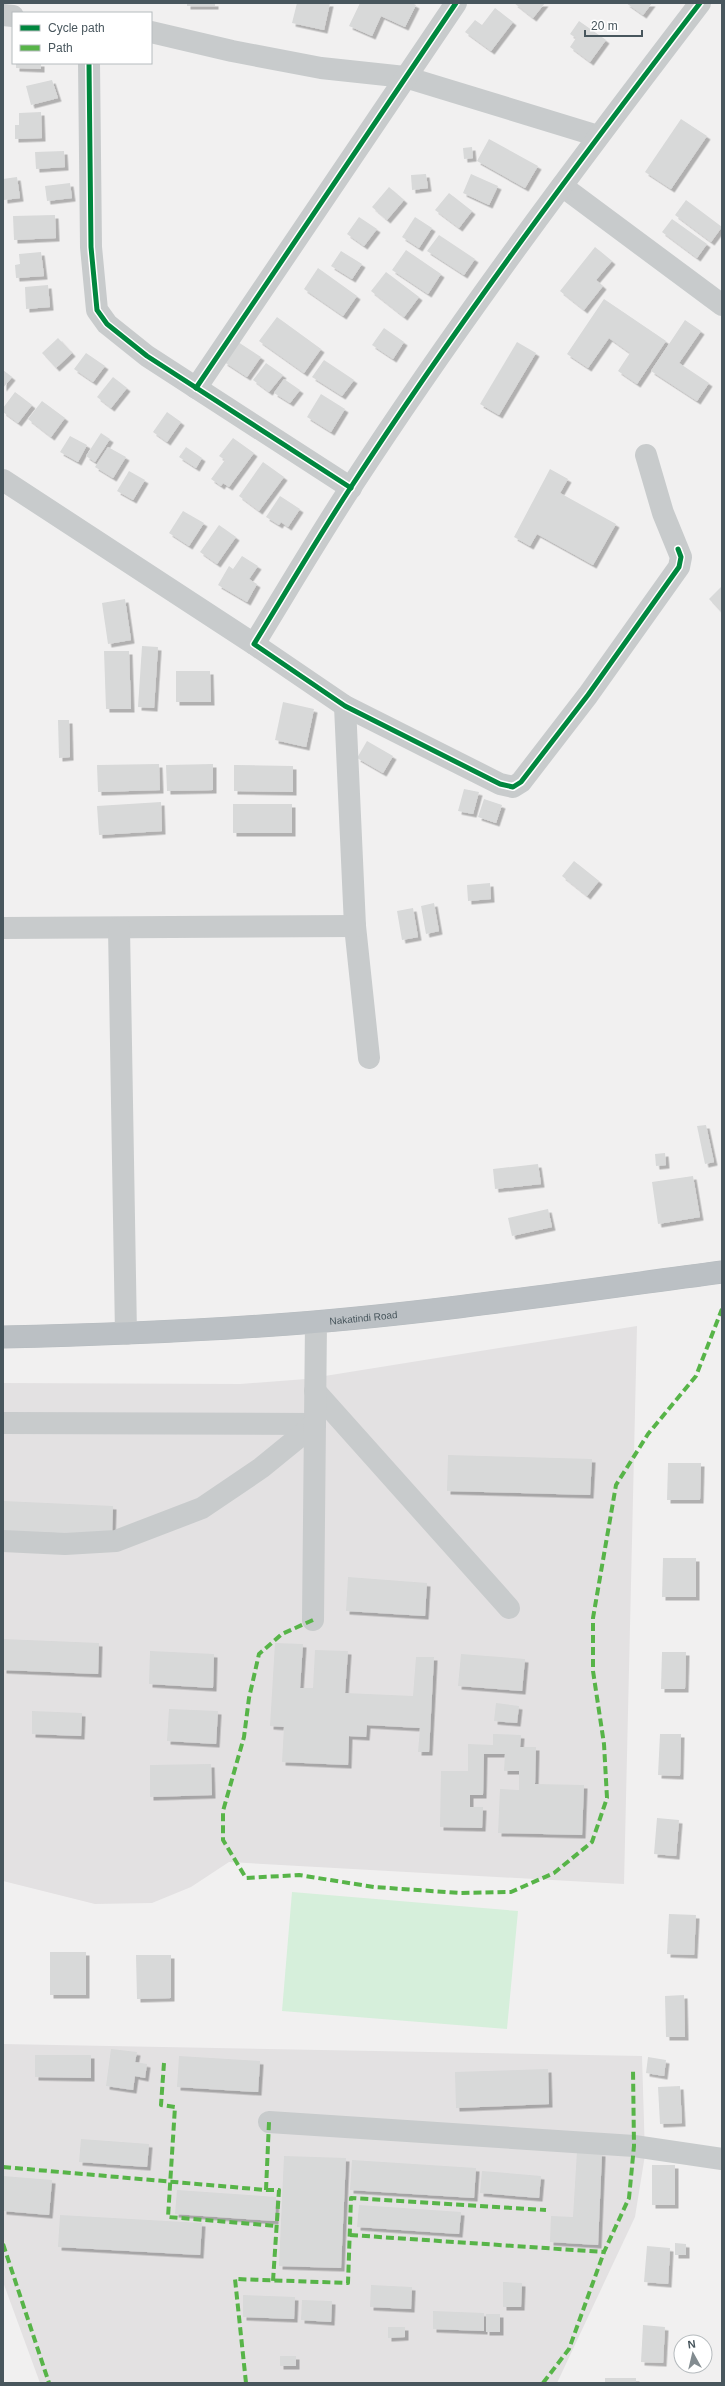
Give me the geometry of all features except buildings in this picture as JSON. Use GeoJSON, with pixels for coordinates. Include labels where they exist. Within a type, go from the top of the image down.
{"type":"FeatureCollection","features":[{"type":"Feature","properties":{"kind":"highway","name":"Nakatindi Road"},"geometry":{"type":"LineString","coordinates":[[3,1337],[126,1334],[316,1322],[558,1294],[722,1272]]}},
{"type":"Feature","properties":{"kind":"street"},"geometry":{"type":"LineString","coordinates":[[196,388],[456,3]]}},
{"type":"Feature","properties":{"kind":"street"},"geometry":{"type":"LineString","coordinates":[[254,644],[350,488],[407,404],[598,136],[700,3]]}},
{"type":"Feature","properties":{"kind":"street"},"geometry":{"type":"LineString","coordinates":[[152,32],[232,51],[321,68],[405,77],[598,136]]}},
{"type":"Feature","properties":{"kind":"street"},"geometry":{"type":"LineString","coordinates":[[89,64],[91,247],[97,310],[107,324],[147,356],[350,488]]}},
{"type":"Feature","properties":{"kind":"street"},"geometry":{"type":"LineString","coordinates":[[562,186],[722,305]]}},
{"type":"Feature","properties":{"kind":"street"},"geometry":{"type":"LineString","coordinates":[[3,480],[254,644],[344,706],[500,784],[513,787],[521,782],[588,695],[679,567],[681,557],[663,513],[646,455]]}},
{"type":"Feature","properties":{"kind":"street"},"geometry":{"type":"LineString","coordinates":[[344,706],[355,926],[369,1058]]}},
{"type":"Feature","properties":{"kind":"street"},"geometry":{"type":"LineString","coordinates":[[3,928],[355,926]]}},
{"type":"Feature","properties":{"kind":"street"},"geometry":{"type":"LineString","coordinates":[[119,928],[126,1334]]}},
{"type":"Feature","properties":{"kind":"street"},"geometry":{"type":"LineString","coordinates":[[312,1620],[316,1322]]}},
{"type":"Feature","properties":{"kind":"street"},"geometry":{"type":"LineString","coordinates":[[315,1391],[509,1608]]}},
{"type":"Feature","properties":{"kind":"street"},"geometry":{"type":"LineString","coordinates":[[3,1423],[315,1424]]}},
{"type":"Feature","properties":{"kind":"street"},"geometry":{"type":"LineString","coordinates":[[3,1541],[65,1544],[116,1541],[202,1508],[261,1468],[315,1424]]}},
{"type":"Feature","properties":{"kind":"street"},"geometry":{"type":"LineString","coordinates":[[268,2122],[634,2146],[722,2159]]}},
{"type":"Feature","properties":{"kind":"shaded area"},"geometry":{"type":"Polygon","coordinates":[[[637,1326],[624,1884],[229,1862],[191,1887],[152,1903],[95,1904],[3,1881],[3,1383],[240,1384],[306,1379],[637,1326]]]}},
{"type":"Feature","properties":{"kind":"shaded area"},"geometry":{"type":"Polygon","coordinates":[[[3,2044],[642,2056],[645,2155],[635,2217],[557,2383],[40,2383],[3,2282],[3,2044]]]}},
{"type":"Feature","properties":{"kind":"green space"},"geometry":{"type":"Polygon","coordinates":[[[292,1892],[518,1911],[507,2029],[282,2011],[292,1892]]]}},
{"type":"Feature","properties":{"kind":"marked path"},"geometry":{"type":"LineString","coordinates":[[313,1620],[282,1634],[259,1654],[249,1698],[244,1737],[223,1811],[223,1840],[246,1878],[299,1875],[374,1887],[460,1893],[511,1892],[554,1873],[592,1842],[607,1798],[604,1744],[593,1671],[593,1618],[616,1485],[648,1434],[696,1376],[722,1309]]}},
{"type":"Feature","properties":{"kind":"marked path"},"geometry":{"type":"LineString","coordinates":[[164,2063],[161,2105],[175,2107],[168,2217],[277,2226]]}},
{"type":"Feature","properties":{"kind":"marked path"},"geometry":{"type":"LineString","coordinates":[[543,2383],[569,2349],[604,2252],[629,2198],[634,2146],[633,2069]]}},
{"type":"Feature","properties":{"kind":"marked path"},"geometry":{"type":"LineString","coordinates":[[3,2167],[266,2190],[269,2122]]}},
{"type":"Feature","properties":{"kind":"marked path"},"geometry":{"type":"LineString","coordinates":[[266,2190],[279,2190],[273,2281]]}},
{"type":"Feature","properties":{"kind":"marked path"},"geometry":{"type":"LineString","coordinates":[[246,2383],[235,2279],[348,2283],[351,2198],[546,2210]]}},
{"type":"Feature","properties":{"kind":"marked path"},"geometry":{"type":"LineString","coordinates":[[350,2235],[604,2252]]}},
{"type":"Feature","properties":{"kind":"marked path"},"geometry":{"type":"LineString","coordinates":[[3,2244],[49,2383]]}},
{"type":"Feature","properties":{"kind":"cycle path"},"geometry":{"type":"LineString","coordinates":[[196,388],[456,3]]}},
{"type":"Feature","properties":{"kind":"cycle path"},"geometry":{"type":"LineString","coordinates":[[678,549],[681,557],[679,567],[588,695],[521,782],[513,787],[500,784],[345,706],[254,644],[338,507],[434,364],[565,182],[700,3]]}},
{"type":"Feature","properties":{"kind":"cycle path"},"geometry":{"type":"LineString","coordinates":[[89,64],[91,247],[97,310],[107,324],[147,356],[351,488]]}}]}
